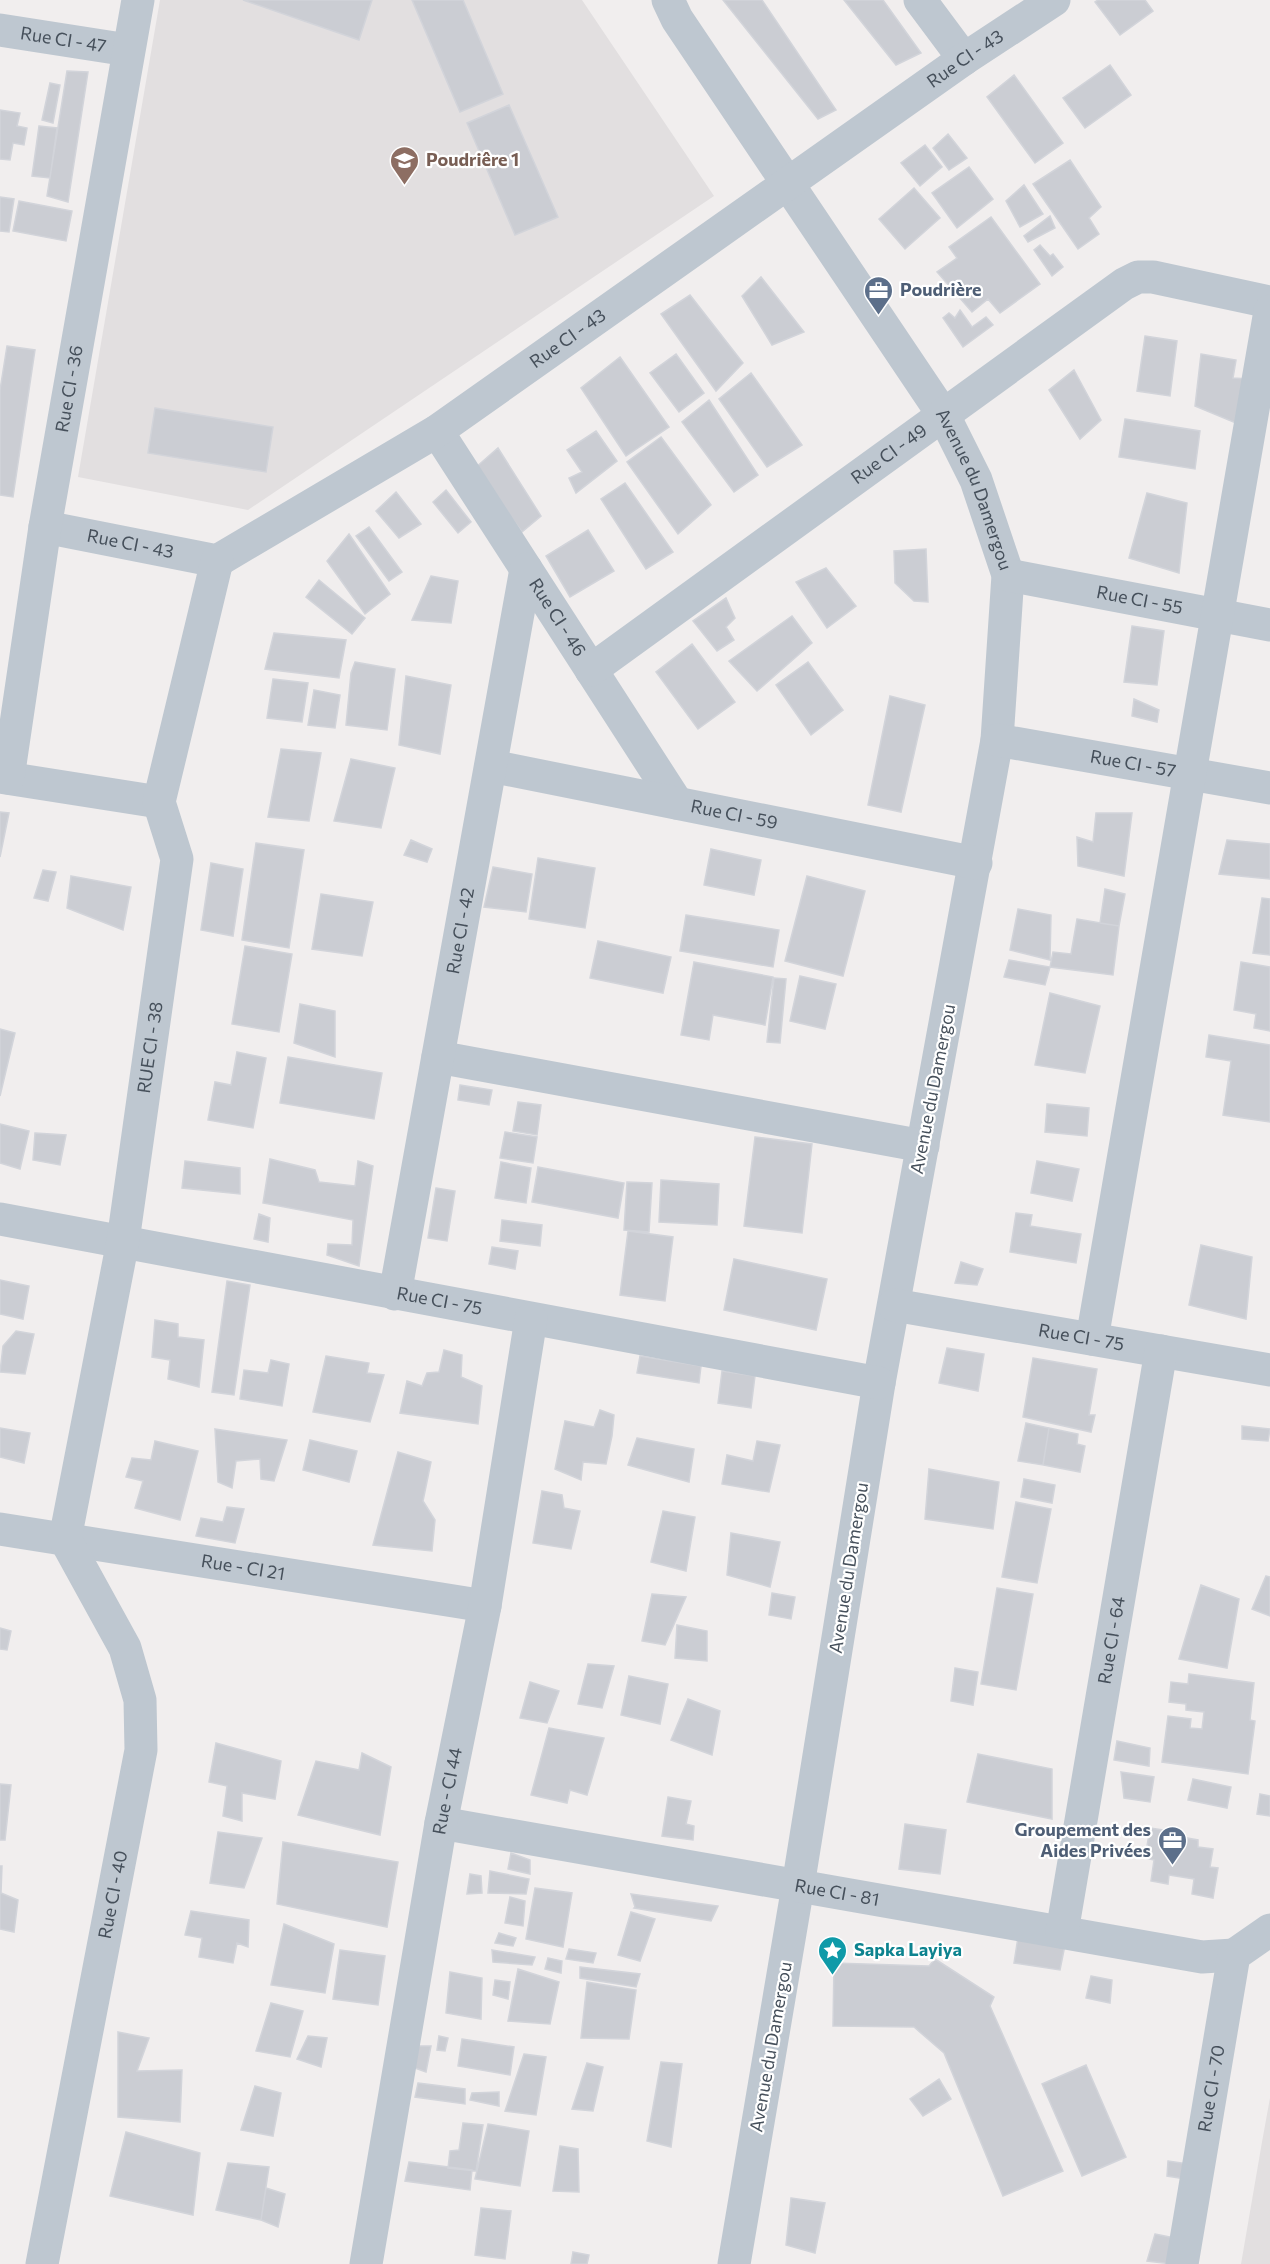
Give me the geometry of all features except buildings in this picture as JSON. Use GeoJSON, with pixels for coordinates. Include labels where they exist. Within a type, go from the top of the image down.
{"type":"FeatureCollection","features":[{"type":"Feature","properties":{"kind":"street","name":"Rue CI - 36"},"geometry":{"type":"LineString","coordinates":[[138,0],[45,527],[4,778],[159,802]]}},
{"type":"Feature","properties":{"kind":"street","name":"Avenue du Damergou"},"geometry":{"type":"LineString","coordinates":[[668,0],[677,19],[944,416],[976,480],[1008,575],[997,740],[879,1383],[734,2264]]}},
{"type":"Feature","properties":{"kind":"street"},"geometry":{"type":"LineString","coordinates":[[920,0],[964,59]]}},
{"type":"Feature","properties":{"kind":"street","name":"Rue CI - 43"},"geometry":{"type":"LineString","coordinates":[[45,527],[217,561],[437,431],[964,59],[1054,0]]}},
{"type":"Feature","properties":{"kind":"street","name":"Rue CI - 47"},"geometry":{"type":"LineString","coordinates":[[0,30],[128,50]]}},
{"type":"Feature","properties":{"kind":"street","name":"Rue CI - 49"},"geometry":{"type":"LineString","coordinates":[[591,670],[1124,284],[1138,278],[1153,277],[1270,302]]}},
{"type":"Feature","properties":{"kind":"street"},"geometry":{"type":"LineString","coordinates":[[1092,1339],[1270,311]]}},
{"type":"Feature","properties":{"kind":"street","name":"Rue CI - 46"},"geometry":{"type":"LineString","coordinates":[[437,431],[677,803]]}},
{"type":"Feature","properties":{"kind":"street"},"geometry":{"type":"LineString","coordinates":[[159,802],[217,561]]}},
{"type":"Feature","properties":{"kind":"street","name":"Rue CI - 42"},"geometry":{"type":"LineString","coordinates":[[395,1294],[526,569]]}},
{"type":"Feature","properties":{"kind":"street","name":"Rue CI - 55"},"geometry":{"type":"LineString","coordinates":[[1008,575],[1270,625]]}},
{"type":"Feature","properties":{"kind":"street","name":"Rue CI - 57"},"geometry":{"type":"LineString","coordinates":[[997,740],[1270,788]]}},
{"type":"Feature","properties":{"kind":"street","name":"Rue CI - 59"},"geometry":{"type":"LineString","coordinates":[[491,766],[976,862]]}},
{"type":"Feature","properties":{"kind":"street","name":"RUE CI - 38"},"geometry":{"type":"LineString","coordinates":[[66,1539],[123,1241],[177,860],[159,802]]}},
{"type":"Feature","properties":{"kind":"street"},"geometry":{"type":"LineString","coordinates":[[438,1057],[923,1146]]}},
{"type":"Feature","properties":{"kind":"street","name":"Rue CI - 75"},"geometry":{"type":"LineString","coordinates":[[0,1219],[879,1383]]}},
{"type":"Feature","properties":{"kind":"street","name":"Rue CI - 75"},"geometry":{"type":"LineString","coordinates":[[894,1305],[1270,1370]]}},
{"type":"Feature","properties":{"kind":"street","name":"Rue - CI 44"},"geometry":{"type":"LineString","coordinates":[[366,2264],[441,1823],[485,1606],[531,1319]]}},
{"type":"Feature","properties":{"kind":"street","name":"Rue CI - 64"},"geometry":{"type":"LineString","coordinates":[[1062,1932],[1161,1351]]}},
{"type":"Feature","properties":{"kind":"street","name":"Rue - CI 21"},"geometry":{"type":"LineString","coordinates":[[0,1529],[485,1606]]}},
{"type":"Feature","properties":{"kind":"street","name":"Rue CI - 40"},"geometry":{"type":"LineString","coordinates":[[42,2264],[141,1750],[140,1700],[125,1648],[66,1539]]}},
{"type":"Feature","properties":{"kind":"street","name":"Rue CI - 81"},"geometry":{"type":"LineString","coordinates":[[441,1823],[1202,1957],[1233,1955]]}},
{"type":"Feature","properties":{"kind":"street"},"geometry":{"type":"LineString","coordinates":[[1233,1955],[1270,1930]]}},
{"type":"Feature","properties":{"kind":"street","name":"Rue CI - 70"},"geometry":{"type":"LineString","coordinates":[[1182,2264],[1233,1955]]}},
{"type":"Feature","properties":{"kind":"shaded area"},"geometry":{"type":"Polygon","coordinates":[[[160,0],[582,0],[714,196],[248,510],[78,477],[160,0]]]}},
{"type":"Feature","properties":{"kind":"shaded area"},"geometry":{"type":"Polygon","coordinates":[[[1270,2098],[1270,2264],[1241,2264],[1262,2142],[1270,2098]]]}},
{"type":"Feature","properties":{"kind":"place","name":"Poudriêre 1"},"geometry":{"type":"Point","coordinates":[405,186]}},
{"type":"Feature","properties":{"kind":"place","name":"Poudrière"},"geometry":{"type":"Point","coordinates":[879,316]}},
{"type":"Feature","properties":{"kind":"place","name":"Groupement des Aides Privées"},"geometry":{"type":"Point","coordinates":[1172,1866]}},
{"type":"Feature","properties":{"kind":"place","name":"Sapka Layiya"},"geometry":{"type":"Point","coordinates":[833,1976]}}]}
